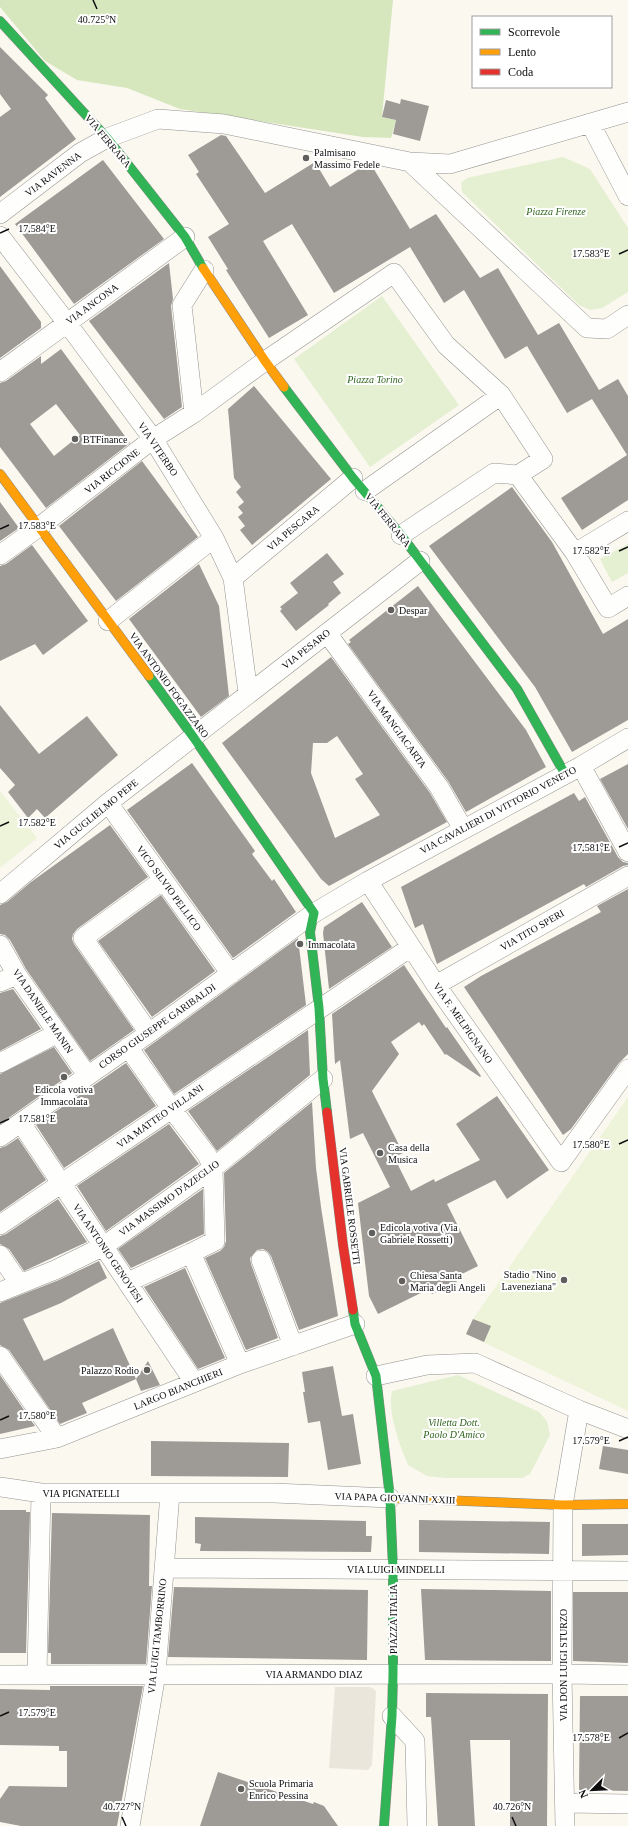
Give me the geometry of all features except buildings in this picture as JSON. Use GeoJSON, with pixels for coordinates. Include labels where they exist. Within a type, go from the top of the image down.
{"type":"FeatureCollection","features":[{"type":"Feature","properties":{"kind":"street","name":"VIA FERRARA"},"geometry":{"type":"LineString","coordinates":[[0,21],[107,138],[185,237],[204,270],[265,361],[359,484],[401,535],[517,689],[573,770]]}},
{"type":"Feature","properties":{"kind":"street","name":"VIA RAVENNA"},"geometry":{"type":"LineString","coordinates":[[0,214],[80,153],[107,138],[158,119],[224,124],[410,162],[450,164],[628,112]]}},
{"type":"Feature","properties":{"kind":"street"},"geometry":{"type":"LineString","coordinates":[[590,123],[628,196]]}},
{"type":"Feature","properties":{"kind":"street"},"geometry":{"type":"LineString","coordinates":[[410,162],[587,328],[607,329],[628,315]]}},
{"type":"Feature","properties":{"kind":"street","name":"VIA VITERBO"},"geometry":{"type":"LineString","coordinates":[[0,236],[67,322],[152,439],[214,538],[233,578],[248,694]]}},
{"type":"Feature","properties":{"kind":"street","name":"VIA ANCONA"},"geometry":{"type":"LineString","coordinates":[[0,372],[185,237]]}},
{"type":"Feature","properties":{"kind":"street"},"geometry":{"type":"LineString","coordinates":[[194,412],[182,305],[204,270]]}},
{"type":"Feature","properties":{"kind":"street"},"geometry":{"type":"LineString","coordinates":[[265,361],[394,273],[446,345],[501,395],[543,459],[518,475],[494,473],[401,535]]}},
{"type":"Feature","properties":{"kind":"street","name":"VIA RICCIONE"},"geometry":{"type":"LineString","coordinates":[[0,555],[39,527],[152,439],[194,412],[265,361]]}},
{"type":"Feature","properties":{"kind":"street"},"geometry":{"type":"LineString","coordinates":[[359,484],[501,395]]}},
{"type":"Feature","properties":{"kind":"street","name":"VIA ANTONIO FOGAZZARO"},"geometry":{"type":"LineString","coordinates":[[0,474],[194,738],[314,913]]}},
{"type":"Feature","properties":{"kind":"street"},"geometry":{"type":"LineString","coordinates":[[518,475],[575,553],[608,608],[628,596]]}},
{"type":"Feature","properties":{"kind":"street","name":"VIA PESCARA"},"geometry":{"type":"LineString","coordinates":[[233,578],[359,484]]}},
{"type":"Feature","properties":{"kind":"street"},"geometry":{"type":"LineString","coordinates":[[575,553],[628,521]]}},
{"type":"Feature","properties":{"kind":"street"},"geometry":{"type":"LineString","coordinates":[[108,621],[214,538]]}},
{"type":"Feature","properties":{"kind":"street","name":"VIA PESARO"},"geometry":{"type":"LineString","coordinates":[[194,738],[248,694],[420,561]]}},
{"type":"Feature","properties":{"kind":"street","name":"VIA MANGIACARTA"},"geometry":{"type":"LineString","coordinates":[[327,633],[439,787],[463,829]]}},
{"type":"Feature","properties":{"kind":"street","name":"VIA GUGLIELMO PEPE"},"geometry":{"type":"LineString","coordinates":[[0,894],[108,803],[194,738]]}},
{"type":"Feature","properties":{"kind":"street","name":"VIA CAVALIERI DI VITTORIO VENETO"},"geometry":{"type":"LineString","coordinates":[[314,913],[628,738]]}},
{"type":"Feature","properties":{"kind":"street"},"geometry":{"type":"LineString","coordinates":[[573,770],[628,852]]}},
{"type":"Feature","properties":{"kind":"street","name":"VICO SILVIO PELLICO"},"geometry":{"type":"LineString","coordinates":[[108,803],[231,974]]}},
{"type":"Feature","properties":{"kind":"street","name":"VIA TITO SPERI"},"geometry":{"type":"LineString","coordinates":[[436,985],[628,876]]}},
{"type":"Feature","properties":{"kind":"street"},"geometry":{"type":"LineString","coordinates":[[149,1032],[83,938],[162,880]]}},
{"type":"Feature","properties":{"kind":"street","name":"VIA F. MELPIGNANO"},"geometry":{"type":"LineString","coordinates":[[368,882],[436,985],[562,1162],[628,1069]]}},
{"type":"Feature","properties":{"kind":"street","name":"CORSO GIUSEPPE GARIBALDI"},"geometry":{"type":"LineString","coordinates":[[0,1137],[231,974],[314,913]]}},
{"type":"Feature","properties":{"kind":"street","name":"VIA GABRIELE ROSSETTI"},"geometry":{"type":"LineString","coordinates":[[314,913],[310,932],[320,1008],[323,1079],[343,1245],[355,1324],[376,1376],[390,1498]]}},
{"type":"Feature","properties":{"kind":"street","name":"VIA DANIELE MANIN"},"geometry":{"type":"LineString","coordinates":[[0,945],[8,978],[58,1033],[87,1075]]}},
{"type":"Feature","properties":{"kind":"street","name":"VIA MATTEO VILLANI"},"geometry":{"type":"LineString","coordinates":[[0,1225],[411,947]]}},
{"type":"Feature","properties":{"kind":"street"},"geometry":{"type":"LineString","coordinates":[[0,1063],[58,1033]]}},
{"type":"Feature","properties":{"kind":"street"},"geometry":{"type":"LineString","coordinates":[[128,1047],[171,1108],[207,1155],[213,1168],[216,1241],[128,1282]]}},
{"type":"Feature","properties":{"kind":"street","name":"VIA MASSIMO D'AZEGLIO"},"geometry":{"type":"LineString","coordinates":[[0,1292],[19,1283],[55,1270],[104,1246],[213,1168],[323,1079]]}},
{"type":"Feature","properties":{"kind":"street","name":"VIA ANTONIO GENOVESI"},"geometry":{"type":"LineString","coordinates":[[21,1123],[194,1382]]}},
{"type":"Feature","properties":{"kind":"street"},"geometry":{"type":"LineString","coordinates":[[191,1253],[240,1364]]}},
{"type":"Feature","properties":{"kind":"street"},"geometry":{"type":"LineString","coordinates":[[0,1255],[19,1283]]}},
{"type":"Feature","properties":{"kind":"street"},"geometry":{"type":"LineString","coordinates":[[260,1260],[293,1346]]}},
{"type":"Feature","properties":{"kind":"street","name":"LARGO BIANCHIERI"},"geometry":{"type":"LineString","coordinates":[[0,1449],[56,1438],[240,1364],[355,1324]]}},
{"type":"Feature","properties":{"kind":"street"},"geometry":{"type":"LineString","coordinates":[[0,1356],[56,1438]]}},
{"type":"Feature","properties":{"kind":"street"},"geometry":{"type":"LineString","coordinates":[[376,1376],[427,1365],[475,1363],[579,1410],[628,1429]]}},
{"type":"Feature","properties":{"kind":"street","name":"VIA DON LUIGI STURZO"},"geometry":{"type":"LineString","coordinates":[[565,1826],[566,1803],[562,1674],[564,1570],[562,1505],[579,1410]]}},
{"type":"Feature","properties":{"kind":"street","name":"VIA PIGNATELLI"},"geometry":{"type":"LineString","coordinates":[[0,1488],[40,1493],[167,1493]]}},
{"type":"Feature","properties":{"kind":"street"},"geometry":{"type":"LineString","coordinates":[[37,1674],[40,1493]]}},
{"type":"Feature","properties":{"kind":"street","name":"VIA PAPA GIOVANNI XXIII"},"geometry":{"type":"LineString","coordinates":[[167,1493],[274,1494],[562,1505],[628,1504]]}},
{"type":"Feature","properties":{"kind":"street","name":"VIA LUIGI TAMBORRINO"},"geometry":{"type":"LineString","coordinates":[[130,1826],[156,1674],[164,1568],[167,1493]]}},
{"type":"Feature","properties":{"kind":"street","name":"PIAZZA ITALIA"},"geometry":{"type":"LineString","coordinates":[[384,1826],[392,1716],[393,1674],[393,1569],[390,1498]]}},
{"type":"Feature","properties":{"kind":"street","name":"VIA LUIGI MINDELLI"},"geometry":{"type":"LineString","coordinates":[[164,1568],[628,1571]]}},
{"type":"Feature","properties":{"kind":"street","name":"VIA ARMANDO DIAZ"},"geometry":{"type":"LineString","coordinates":[[0,1674],[628,1675]]}},
{"type":"Feature","properties":{"kind":"street"},"geometry":{"type":"LineString","coordinates":[[392,1716],[415,1741],[417,1826]]}},
{"type":"Feature","properties":{"kind":"street"},"geometry":{"type":"LineString","coordinates":[[566,1803],[628,1804]]}},
{"type":"Feature","properties":{"kind":"green space"},"geometry":{"type":"Polygon","coordinates":[[[0,0],[393,0],[382,117],[396,120],[391,138],[363,137],[180,109],[127,88],[77,80],[45,61],[0,7],[0,0]]]}},
{"type":"Feature","properties":{"kind":"green space","name":"Piazza Firenze"},"geometry":{"type":"Polygon","coordinates":[[[563,157],[590,169],[628,228],[628,292],[602,308],[590,310],[579,305],[462,192],[461,183],[467,178],[563,157]]]}},
{"type":"Feature","properties":{"kind":"green space","name":"Piazza Torino"},"geometry":{"type":"Polygon","coordinates":[[[382,296],[459,405],[370,467],[294,359],[382,296]]]}},
{"type":"Feature","properties":{"kind":"green space"},"geometry":{"type":"Polygon","coordinates":[[[628,544],[628,573],[612,582],[600,559],[628,544]]]}},
{"type":"Feature","properties":{"kind":"green space"},"geometry":{"type":"Polygon","coordinates":[[[0,791],[37,838],[0,868],[0,791]]]}},
{"type":"Feature","properties":{"kind":"green space","name":"Stadio \"Nino Laveneziana\""},"geometry":{"type":"Polygon","coordinates":[[[628,1097],[628,1411],[466,1334],[473,1319],[628,1097]]]}},
{"type":"Feature","properties":{"kind":"green space","name":"Villetta Dott. Paolo D'Amico"},"geometry":{"type":"Polygon","coordinates":[[[458,1375],[539,1412],[547,1421],[550,1435],[530,1474],[522,1478],[446,1478],[427,1476],[408,1465],[395,1428],[391,1409],[392,1391],[458,1375]]]}},
{"type":"Feature","properties":{"kind":"shaded area"},"geometry":{"type":"Polygon","coordinates":[[[335,1687],[370,1687],[376,1692],[372,1765],[368,1770],[329,1768],[335,1687]]]}},
{"type":"Feature","properties":{"kind":"traffic: fast"},"geometry":{"type":"LineString","coordinates":[[0,21],[107,138],[185,237],[203,268]]}},
{"type":"Feature","properties":{"kind":"traffic: fast"},"geometry":{"type":"LineString","coordinates":[[284,387],[353,478],[401,535],[517,689],[565,774]]}},
{"type":"Feature","properties":{"kind":"traffic: fast"},"geometry":{"type":"LineString","coordinates":[[149,676],[194,738],[314,913],[310,932],[319,1008],[323,1079],[327,1112]]}},
{"type":"Feature","properties":{"kind":"traffic: fast"},"geometry":{"type":"LineString","coordinates":[[353,1310],[355,1324],[376,1376],[390,1498],[393,1569],[393,1674],[392,1716],[384,1826]]}},
{"type":"Feature","properties":{"kind":"traffic: slow"},"geometry":{"type":"LineString","coordinates":[[203,268],[284,387]]}},
{"type":"Feature","properties":{"kind":"traffic: slow"},"geometry":{"type":"LineString","coordinates":[[0,474],[149,676]]}},
{"type":"Feature","properties":{"kind":"traffic: slow"},"geometry":{"type":"LineString","coordinates":[[390,1498],[563,1505],[628,1504]]}},
{"type":"Feature","properties":{"kind":"traffic: jam"},"geometry":{"type":"LineString","coordinates":[[327,1112],[343,1245],[353,1310]]}},
{"type":"Feature","properties":{"kind":"place","name":"Palmisano Massimo Fedele"},"geometry":{"type":"Point","coordinates":[306,158]}},
{"type":"Feature","properties":{"kind":"place","name":"BTFinance"},"geometry":{"type":"Point","coordinates":[75,439]}},
{"type":"Feature","properties":{"kind":"place","name":"Despar"},"geometry":{"type":"Point","coordinates":[391,610]}},
{"type":"Feature","properties":{"kind":"place","name":"Immacolata"},"geometry":{"type":"Point","coordinates":[300,944]}},
{"type":"Feature","properties":{"kind":"place","name":"Edicola votiva Immacolata"},"geometry":{"type":"Point","coordinates":[64,1077]}},
{"type":"Feature","properties":{"kind":"place","name":"Casa della Musica"},"geometry":{"type":"Point","coordinates":[380,1153]}},
{"type":"Feature","properties":{"kind":"place","name":"Edicola votiva (Via Gabriele Rossetti)"},"geometry":{"type":"Point","coordinates":[372,1233]}},
{"type":"Feature","properties":{"kind":"place","name":"Stadio \"Nino Laveneziana\""},"geometry":{"type":"Point","coordinates":[564,1280]}},
{"type":"Feature","properties":{"kind":"place","name":"Chiesa Santa Maria degli Angeli"},"geometry":{"type":"Point","coordinates":[402,1281]}},
{"type":"Feature","properties":{"kind":"place","name":"Palazzo Rodio"},"geometry":{"type":"Point","coordinates":[147,1370]}},
{"type":"Feature","properties":{"kind":"place","name":"Scuola Primaria Enrico Pessina"},"geometry":{"type":"Point","coordinates":[241,1789]}}]}
